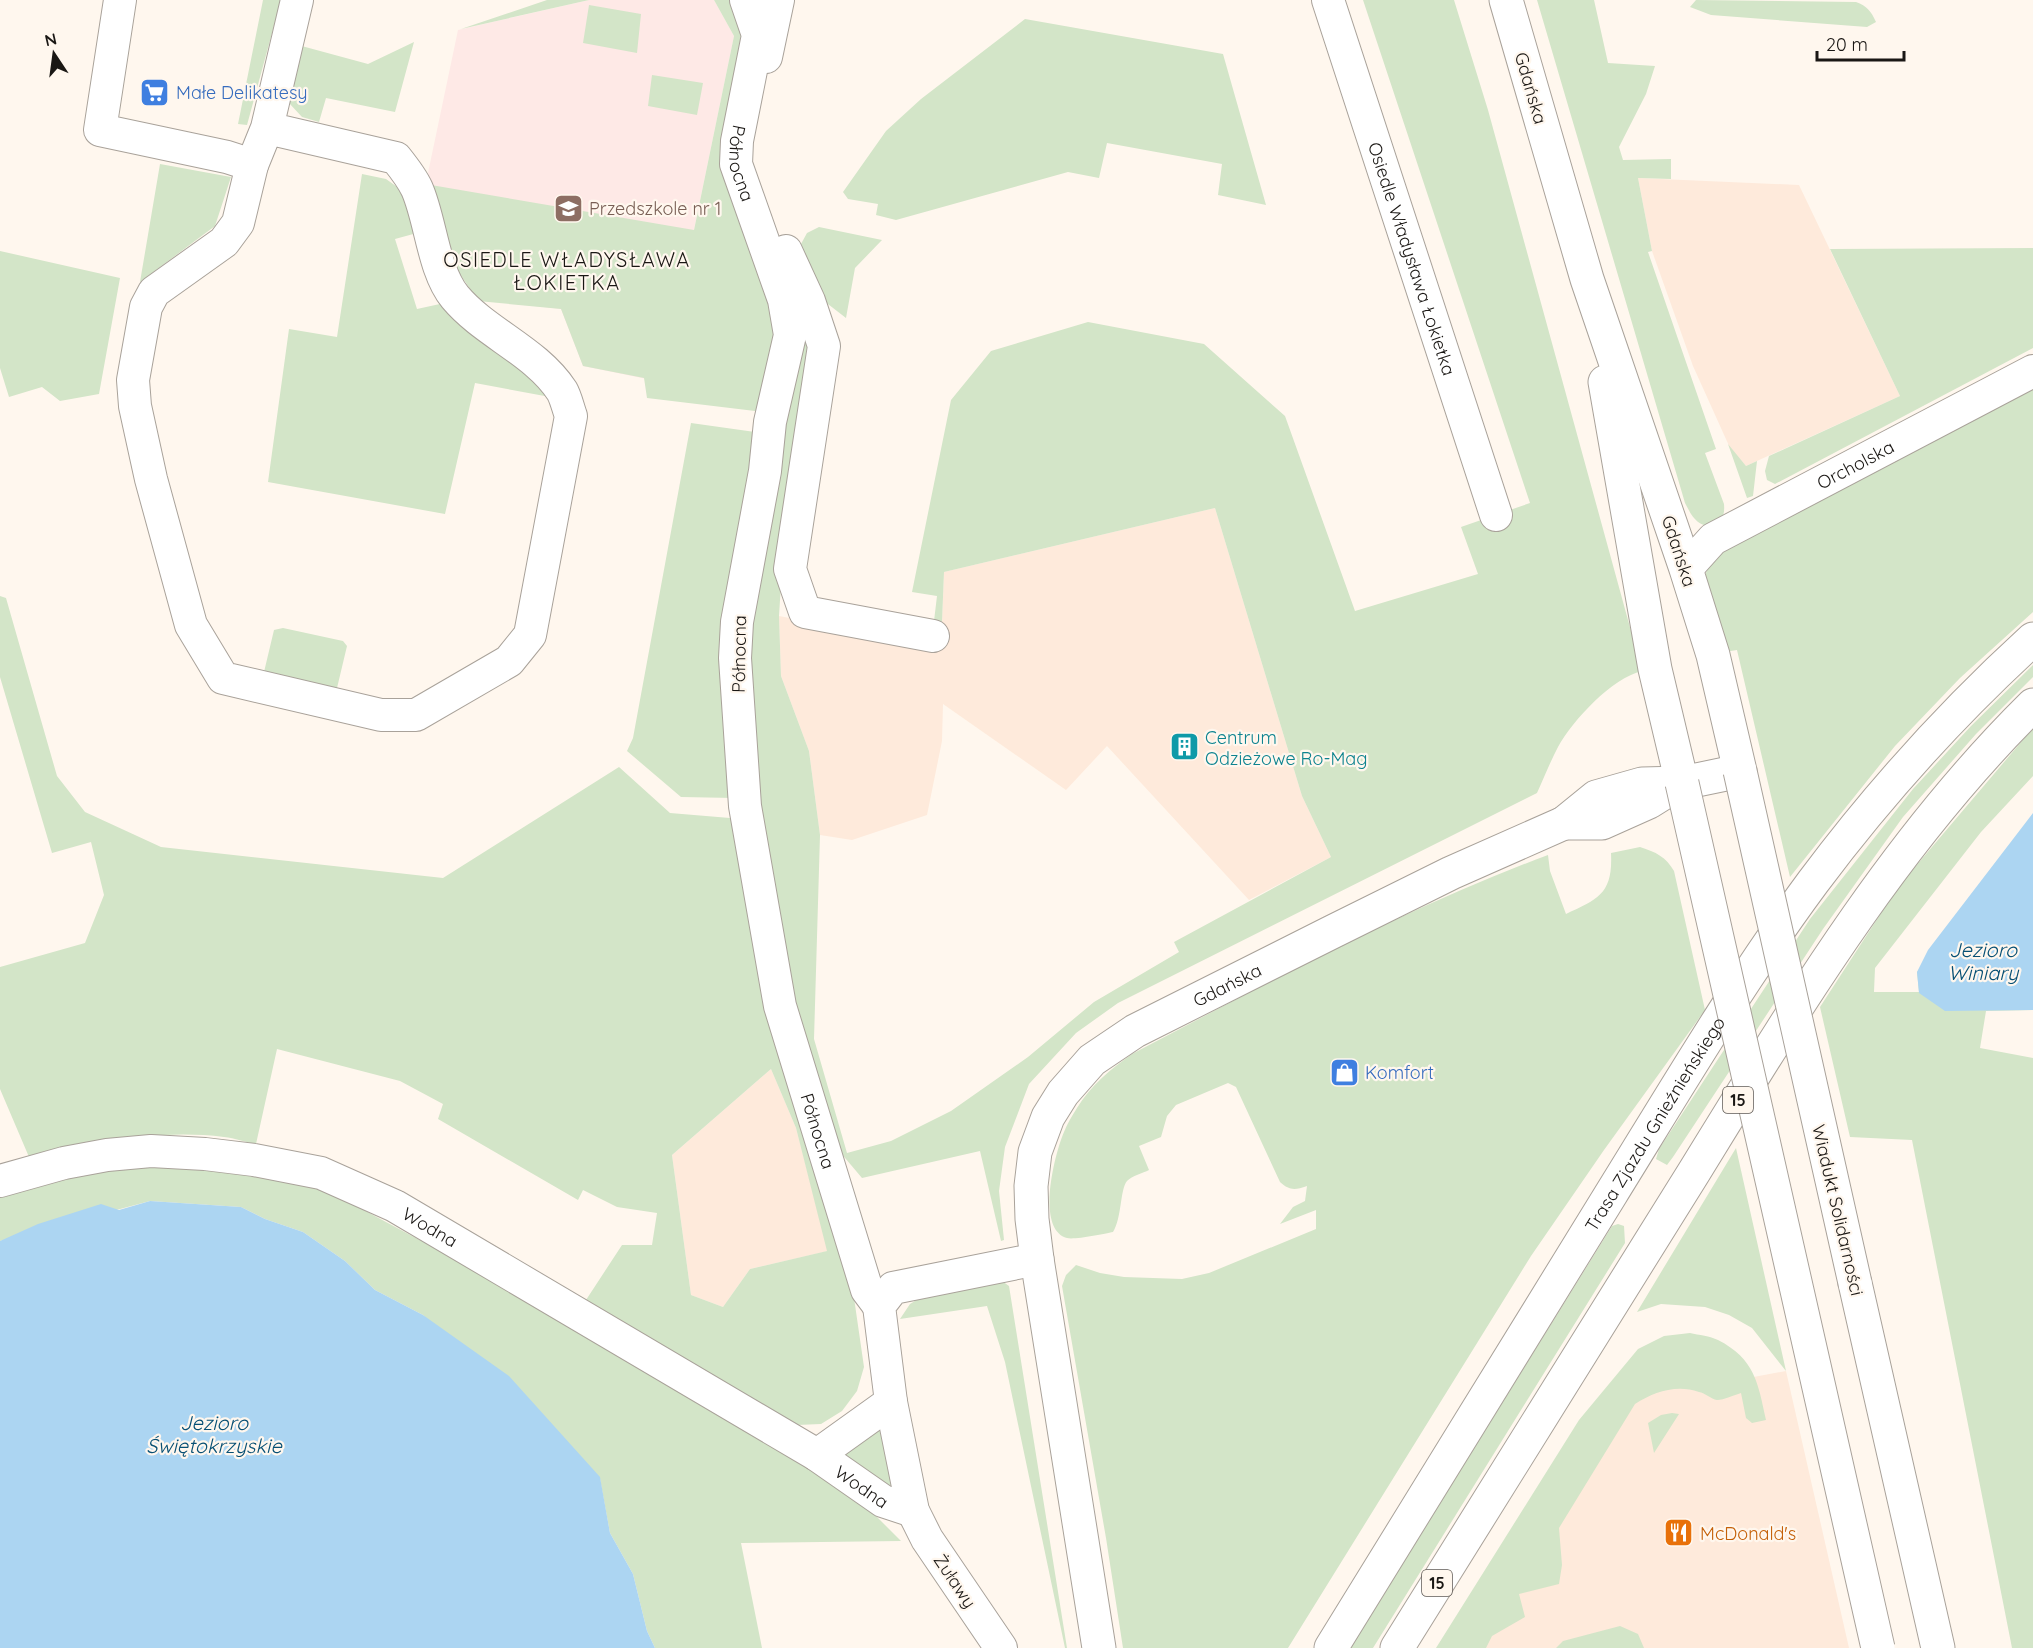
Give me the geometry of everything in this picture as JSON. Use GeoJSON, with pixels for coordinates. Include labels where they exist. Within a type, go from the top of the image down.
{"type":"FeatureCollection","features":[{"type":"Feature","properties":{"kind":"street"},"geometry":{"type":"LineString","coordinates":[[120,0],[100,130],[227,157],[252,165]]}},
{"type":"Feature","properties":{"kind":"street"},"geometry":{"type":"LineString","coordinates":[[267,128],[396,158],[417,189],[446,285],[480,322],[538,365],[563,392],[571,416],[530,635],[509,661],[416,715],[381,716],[223,678],[191,625],[151,478],[135,406],[133,380],[146,307],[154,292],[224,242],[238,223],[252,165],[267,128],[297,0]]}},
{"type":"Feature","properties":{"kind":"street","name":"Północna"},"geometry":{"type":"LineString","coordinates":[[746,0],[758,35],[737,141],[736,164],[784,300],[790,335],[770,422],[765,471],[737,622],[735,658],[745,806],[780,1006],[867,1290],[879,1306]]}},
{"type":"Feature","properties":{"kind":"street"},"geometry":{"type":"LineString","coordinates":[[778,0],[749,141],[749,165],[809,301],[824,346],[790,569],[805,612],[933,636]]}},
{"type":"Feature","properties":{"kind":"street","name":"Osiedle Władysława Łokietka"},"geometry":{"type":"LineString","coordinates":[[1328,0],[1496,515]]}},
{"type":"Feature","properties":{"kind":"street","name":"Gdańska"},"geometry":{"type":"LineString","coordinates":[[1099,1648],[1032,1219],[1031,1186],[1035,1152],[1048,1117],[1063,1093],[1092,1060],[1135,1031],[1450,873],[1564,823],[1602,823],[1682,783],[1740,771],[1713,655],[1587,279],[1506,0]]}},
{"type":"Feature","properties":{"kind":"street","name":"Gdańska"},"geometry":{"type":"LineString","coordinates":[[1587,279],[1655,669],[1682,783]]}},
{"type":"Feature","properties":{"kind":"street","name":"Orcholska"},"geometry":{"type":"LineString","coordinates":[[1686,569],[1713,539],[2033,371]]}},
{"type":"Feature","properties":{"kind":"street","name":"Trasa Zjazdu Gnieźnieńskiego"},"geometry":{"type":"LineString","coordinates":[[1332,1645],[1634,1156],[1763,953],[1813,882],[1896,781],[1972,698],[2033,639]]}},
{"type":"Feature","properties":{"kind":"street","name":"15"},"geometry":{"type":"LineString","coordinates":[[1397,1648],[1763,1060],[1880,884],[1926,823],[1977,764],[2033,705]]}},
{"type":"Feature","properties":{"kind":"street","name":"Wiadukt Solidarności"},"geometry":{"type":"LineString","coordinates":[[1740,771],[1938,1648]]}},
{"type":"Feature","properties":{"kind":"street"},"geometry":{"type":"LineString","coordinates":[[1682,783],[1878,1648]]}},
{"type":"Feature","properties":{"kind":"street","name":"Wodna"},"geometry":{"type":"LineString","coordinates":[[0,1181],[75,1161],[151,1151],[254,1160],[321,1173],[395,1206],[817,1455],[883,1501],[913,1511]]}},
{"type":"Feature","properties":{"kind":"street"},"geometry":{"type":"LineString","coordinates":[[879,1306],[893,1288],[1037,1259]]}},
{"type":"Feature","properties":{"kind":"street","name":"Żuławy"},"geometry":{"type":"LineString","coordinates":[[879,1306],[891,1402],[913,1511],[927,1539],[1001,1648]]}},
{"type":"Feature","properties":{"kind":"street","name":"Wodna"},"geometry":{"type":"LineString","coordinates":[[817,1455],[891,1402]]}},
{"type":"Feature","properties":{"kind":"shaded area","name":"Przedszkole nr 1"},"geometry":{"type":"Polygon","coordinates":[[[589,0],[714,0],[734,36],[690,249],[671,384],[583,366],[561,309],[517,304],[454,265],[428,173],[458,30],[589,0]]]}},
{"type":"Feature","properties":{"kind":"shaded area"},"geometry":{"type":"Polygon","coordinates":[[[1638,178],[1799,185],[1900,396],[1746,466],[1730,448],[1693,366],[1652,251],[1638,178]]]}},
{"type":"Feature","properties":{"kind":"shaded area"},"geometry":{"type":"Polygon","coordinates":[[[1215,508],[1302,796],[1331,857],[1249,900],[1107,746],[1066,790],[943,704],[942,741],[927,815],[852,840],[820,835],[809,751],[781,676],[779,616],[941,647],[944,572],[1215,508]]]}},
{"type":"Feature","properties":{"kind":"shaded area"},"geometry":{"type":"Polygon","coordinates":[[[771,1069],[796,1128],[828,1251],[750,1269],[723,1307],[691,1295],[672,1155],[771,1069]]]}},
{"type":"Feature","properties":{"kind":"shaded area"},"geometry":{"type":"Polygon","coordinates":[[[1786,1371],[1849,1648],[1478,1648],[1634,1397],[1659,1379],[1727,1382],[1786,1371]]]}},
{"type":"Feature","properties":{"kind":"green space"},"geometry":{"type":"Polygon","coordinates":[[[263,0],[281,0],[247,125],[238,124],[263,0]]]}},
{"type":"Feature","properties":{"kind":"green space"},"geometry":{"type":"Polygon","coordinates":[[[547,0],[589,0],[461,29],[547,0]]]}},
{"type":"Feature","properties":{"kind":"green space"},"geometry":{"type":"Polygon","coordinates":[[[714,0],[736,0],[751,41],[732,141],[783,323],[767,405],[755,411],[647,398],[644,378],[583,366],[561,309],[478,301],[454,265],[431,185],[694,230],[734,36],[714,0]]]}},
{"type":"Feature","properties":{"kind":"green space"},"geometry":{"type":"Polygon","coordinates":[[[1363,0],[1454,0],[1488,110],[1642,671],[1618,682],[1583,713],[1558,747],[1537,793],[1118,1003],[1076,1033],[1029,1084],[1005,1147],[999,1191],[1004,1240],[1001,1241],[980,1151],[862,1178],[840,1152],[794,1011],[757,805],[744,658],[798,323],[813,363],[782,569],[779,616],[781,676],[809,751],[820,835],[814,1039],[847,1153],[891,1141],[951,1111],[1028,1057],[1094,1002],[1179,952],[1174,942],[1331,857],[1302,796],[1215,508],[944,572],[941,647],[931,646],[937,596],[912,592],[951,400],[991,351],[1088,322],[1204,344],[1285,416],[1355,611],[1478,574],[1461,527],[1530,503],[1363,0]]]}},
{"type":"Feature","properties":{"kind":"green space"},"geometry":{"type":"Polygon","coordinates":[[[1537,0],[1594,0],[1608,63],[1655,66],[1646,94],[1619,147],[1623,160],[1671,159],[1671,179],[1638,178],[1652,251],[1648,252],[1716,449],[1705,453],[1724,508],[1722,518],[1712,528],[1695,519],[1685,503],[1537,0]]]}},
{"type":"Feature","properties":{"kind":"green space"},"geometry":{"type":"Polygon","coordinates":[[[1696,0],[1856,2],[1868,9],[1876,22],[1867,27],[1711,15],[1690,7],[1696,0]]]}},
{"type":"Feature","properties":{"kind":"green space"},"geometry":{"type":"Polygon","coordinates":[[[589,5],[641,14],[637,53],[583,43],[589,5]]]}},
{"type":"Feature","properties":{"kind":"green space"},"geometry":{"type":"Polygon","coordinates":[[[1025,19],[1223,54],[1266,205],[1218,195],[1222,164],[1107,143],[1099,178],[1068,172],[896,220],[876,215],[878,204],[848,199],[843,192],[886,131],[921,99],[1025,19]]]}},
{"type":"Feature","properties":{"kind":"green space"},"geometry":{"type":"Polygon","coordinates":[[[414,42],[395,112],[326,98],[319,122],[302,117],[289,103],[289,85],[298,45],[368,64],[414,42]]]}},
{"type":"Feature","properties":{"kind":"green space"},"geometry":{"type":"Polygon","coordinates":[[[652,75],[703,83],[697,115],[648,106],[652,75]]]}},
{"type":"Feature","properties":{"kind":"green space"},"geometry":{"type":"Polygon","coordinates":[[[160,164],[231,177],[215,226],[140,282],[160,164]]]}},
{"type":"Feature","properties":{"kind":"green space"},"geometry":{"type":"Polygon","coordinates":[[[362,174],[386,179],[400,189],[417,233],[395,239],[417,309],[449,302],[537,373],[550,397],[475,383],[445,514],[268,482],[289,329],[337,337],[362,174]]]}},
{"type":"Feature","properties":{"kind":"green space"},"geometry":{"type":"Polygon","coordinates":[[[819,227],[882,240],[855,268],[846,318],[824,301],[801,244],[807,233],[819,227]]]}},
{"type":"Feature","properties":{"kind":"green space"},"geometry":{"type":"Polygon","coordinates":[[[2033,248],[2033,348],[1775,484],[1767,480],[1765,471],[1769,456],[1900,396],[1830,249],[2033,248]]]}},
{"type":"Feature","properties":{"kind":"green space"},"geometry":{"type":"Polygon","coordinates":[[[0,251],[120,278],[99,394],[60,401],[42,387],[9,397],[0,368],[0,251]]]}},
{"type":"Feature","properties":{"kind":"green space"},"geometry":{"type":"Polygon","coordinates":[[[2033,384],[2033,612],[1960,678],[1895,746],[1790,877],[1737,650],[1724,652],[1705,577],[1708,565],[1714,555],[2033,384]]]}},
{"type":"Feature","properties":{"kind":"green space"},"geometry":{"type":"Polygon","coordinates":[[[691,423],[755,432],[734,798],[681,797],[627,751],[633,738],[691,423]]]}},
{"type":"Feature","properties":{"kind":"green space"},"geometry":{"type":"Polygon","coordinates":[[[1728,444],[1746,466],[1757,461],[1753,496],[1747,498],[1728,444]]]}},
{"type":"Feature","properties":{"kind":"green space"},"geometry":{"type":"Polygon","coordinates":[[[0,596],[6,598],[57,776],[85,812],[161,847],[443,878],[619,767],[670,813],[730,818],[736,823],[748,920],[771,1012],[852,1284],[864,1367],[857,1391],[842,1411],[821,1424],[797,1425],[586,1300],[622,1245],[652,1245],[657,1213],[617,1207],[583,1190],[578,1200],[438,1119],[443,1104],[400,1081],[277,1049],[256,1144],[200,1135],[151,1136],[77,1146],[29,1157],[0,1089],[0,967],[85,943],[104,895],[91,842],[52,853],[0,677],[0,596]],[[771,1069],[672,1155],[691,1295],[723,1307],[750,1269],[827,1251],[796,1128],[771,1069]]]}},
{"type":"Feature","properties":{"kind":"green space"},"geometry":{"type":"Polygon","coordinates":[[[283,628],[343,641],[347,646],[337,688],[264,672],[274,630],[283,628]]]}},
{"type":"Feature","properties":{"kind":"green space"},"geometry":{"type":"Polygon","coordinates":[[[2033,665],[2033,677],[1976,734],[1903,817],[1823,929],[1667,1165],[1656,1159],[1659,1149],[1810,919],[1913,789],[1971,726],[2033,665]]]}},
{"type":"Feature","properties":{"kind":"green space"},"geometry":{"type":"Polygon","coordinates":[[[2033,728],[2033,776],[1981,832],[1875,968],[1874,992],[1919,992],[1917,972],[2033,819],[2033,1010],[1986,1011],[1980,1048],[2033,1058],[2033,1648],[2012,1648],[1912,1140],[1850,1137],[1820,1007],[1898,887],[2033,728]]]}},
{"type":"Feature","properties":{"kind":"green space"},"geometry":{"type":"Polygon","coordinates":[[[1640,847],[1660,856],[1674,871],[1705,1010],[1531,1256],[1288,1648],[1123,1648],[1062,1286],[1066,1275],[1076,1265],[1100,1273],[1124,1277],[1182,1279],[1209,1273],[1316,1229],[1316,1210],[1280,1224],[1293,1207],[1305,1201],[1307,1186],[1293,1189],[1280,1182],[1236,1087],[1228,1083],[1176,1105],[1167,1116],[1161,1137],[1139,1146],[1149,1170],[1127,1181],[1113,1232],[1082,1238],[1067,1238],[1057,1232],[1052,1221],[1050,1190],[1060,1142],[1077,1108],[1102,1078],[1132,1054],[1389,923],[1494,876],[1548,855],[1550,871],[1566,914],[1587,904],[1602,893],[1609,877],[1611,853],[1640,847]]]}},
{"type":"Feature","properties":{"kind":"green space"},"geometry":{"type":"Polygon","coordinates":[[[1736,1148],[1786,1371],[1752,1328],[1729,1315],[1705,1307],[1661,1304],[1637,1312],[1736,1148]]]}},
{"type":"Feature","properties":{"kind":"green space"},"geometry":{"type":"Polygon","coordinates":[[[165,1163],[317,1185],[455,1259],[854,1494],[901,1541],[741,1543],[762,1648],[655,1648],[647,1631],[633,1574],[610,1533],[600,1479],[423,1315],[375,1290],[345,1261],[303,1232],[265,1219],[241,1207],[150,1201],[0,1241],[0,1194],[66,1175],[165,1163]]]}},
{"type":"Feature","properties":{"kind":"green space"},"geometry":{"type":"Polygon","coordinates":[[[1618,1224],[1624,1226],[1625,1243],[1373,1648],[1350,1648],[1612,1226],[1618,1224]]]}},
{"type":"Feature","properties":{"kind":"green space"},"geometry":{"type":"Polygon","coordinates":[[[1002,1281],[1009,1286],[1067,1648],[1065,1648],[1005,1362],[987,1306],[900,1319],[910,1304],[923,1296],[1002,1281]]]}},
{"type":"Feature","properties":{"kind":"green space"},"geometry":{"type":"Polygon","coordinates":[[[1690,1333],[1718,1340],[1740,1355],[1757,1383],[1766,1420],[1752,1423],[1746,1418],[1741,1393],[1717,1400],[1690,1390],[1674,1389],[1650,1396],[1635,1404],[1559,1528],[1562,1565],[1559,1584],[1519,1594],[1525,1617],[1492,1636],[1486,1648],[1436,1648],[1579,1420],[1638,1349],[1664,1336],[1690,1333]]]}},
{"type":"Feature","properties":{"kind":"green space"},"geometry":{"type":"Polygon","coordinates":[[[1679,1414],[1654,1453],[1648,1423],[1661,1415],[1679,1414]]]}},
{"type":"Feature","properties":{"kind":"green space"},"geometry":{"type":"Polygon","coordinates":[[[873,1429],[882,1431],[893,1484],[885,1490],[842,1458],[841,1452],[873,1429]]]}},
{"type":"Feature","properties":{"kind":"green space"},"geometry":{"type":"Polygon","coordinates":[[[1620,1626],[1638,1634],[1644,1648],[1556,1648],[1563,1641],[1620,1626]]]}},
{"type":"Feature","properties":{"kind":"water","name":"Jezioro Winiary"},"geometry":{"type":"Polygon","coordinates":[[[2033,813],[2033,1010],[1945,1011],[1919,993],[1917,972],[1928,950],[2033,813]]]}},
{"type":"Feature","properties":{"kind":"water","name":"Jezioro Świętokrzyskie"},"geometry":{"type":"Polygon","coordinates":[[[150,1201],[241,1207],[265,1219],[303,1232],[345,1261],[375,1290],[423,1315],[509,1376],[600,1477],[610,1533],[633,1574],[647,1631],[655,1648],[0,1648],[0,1241],[38,1224],[101,1204],[119,1210],[150,1201]]]}},
{"type":"Feature","properties":{"kind":"place","name":"Małe Delikatesy"},"geometry":{"type":"Point","coordinates":[155,92]}},
{"type":"Feature","properties":{"kind":"place","name":"Przedszkole nr 1"},"geometry":{"type":"Point","coordinates":[568,208]}},
{"type":"Feature","properties":{"kind":"place","name":"Centrum Odzieżowe Ro-Mag"},"geometry":{"type":"Point","coordinates":[1184,747]}},
{"type":"Feature","properties":{"kind":"place","name":"Komfort"},"geometry":{"type":"Point","coordinates":[1344,1072]}},
{"type":"Feature","properties":{"kind":"place","name":"McDonald's"},"geometry":{"type":"Point","coordinates":[1679,1533]}},
{"type":"Feature","properties":{"kind":"district","name":"OSIEDLE WŁADYSŁAWA ŁOKIETKA"},"geometry":{"type":"Point","coordinates":[567,270]}}]}
